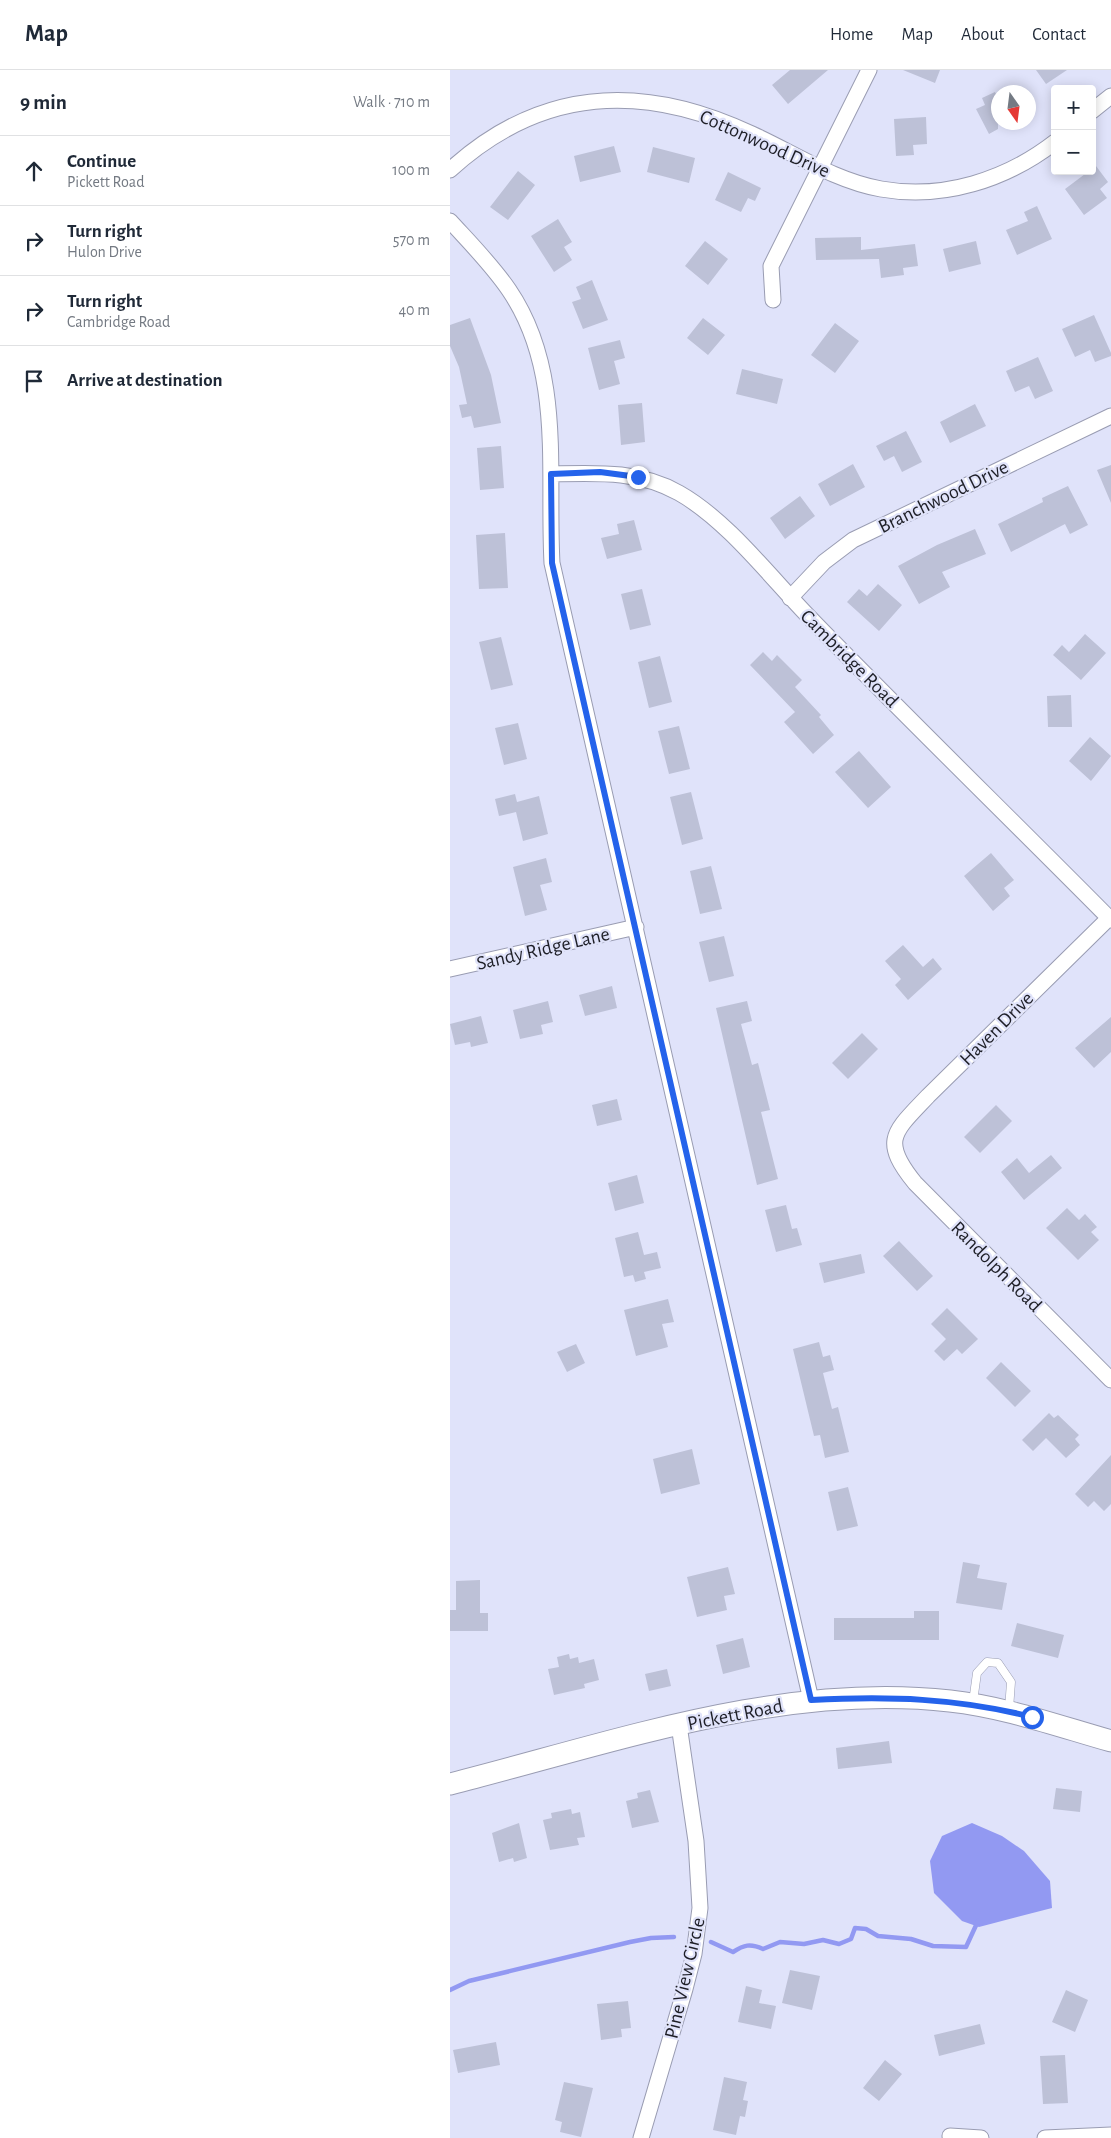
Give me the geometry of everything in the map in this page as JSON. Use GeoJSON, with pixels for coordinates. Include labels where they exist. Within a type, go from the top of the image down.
{"type":"FeatureCollection","features":[{"type":"Feature","properties":{"kind":"street"},"geometry":{"type":"LineString","coordinates":[[773,300],[771,266],[869,70]]}},
{"type":"Feature","properties":{"kind":"street"},"geometry":{"type":"LineString","coordinates":[[1096,108],[1111,96]]}},
{"type":"Feature","properties":{"kind":"street","name":"Cottonwood Drive"},"geometry":{"type":"LineString","coordinates":[[450,170],[490,140],[533,116],[578,104],[625,99],[674,106],[707,115],[752,134],[820,168],[880,189],[933,192],[969,185],[1003,174],[1027,162],[1051,145]]}},
{"type":"Feature","properties":{"kind":"street"},"geometry":{"type":"LineString","coordinates":[[450,221],[491,266],[510,291],[533,335],[546,384],[551,474],[552,563],[811,1700]]}},
{"type":"Feature","properties":{"kind":"street","name":"Branchwood Drive"},"geometry":{"type":"LineString","coordinates":[[790,598],[824,562],[853,540],[1111,416]]}},
{"type":"Feature","properties":{"kind":"street","name":"Cambridge Road"},"geometry":{"type":"LineString","coordinates":[[551,474],[620,474],[662,484],[680,493],[716,520],[790,598],[1110,919]]}},
{"type":"Feature","properties":{"kind":"street","name":"Haven Drive"},"geometry":{"type":"LineString","coordinates":[[894,1145],[900,1125],[1110,919]]}},
{"type":"Feature","properties":{"kind":"street","name":"Sandy Ridge Lane"},"geometry":{"type":"LineString","coordinates":[[450,969],[636,927]]}},
{"type":"Feature","properties":{"kind":"street","name":"Randolph Road"},"geometry":{"type":"LineString","coordinates":[[894,1145],[900,1164],[915,1183],[1111,1380]]}},
{"type":"Feature","properties":{"kind":"street","name":"Pickett Road"},"geometry":{"type":"LineString","coordinates":[[450,1784],[679,1725],[772,1705],[811,1700],[910,1697],[973,1704],[1009,1711],[1111,1741]]}},
{"type":"Feature","properties":{"kind":"street","name":"Pine View Circle"},"geometry":{"type":"LineString","coordinates":[[642,2138],[689,1972],[700,1908],[696,1841],[679,1725]]}},
{"type":"Feature","properties":{"kind":"street"},"geometry":{"type":"LineString","coordinates":[[1045,2138],[1111,2135]]}},
{"type":"Feature","properties":{"kind":"street"},"geometry":{"type":"LineString","coordinates":[[950,2136],[980,2138]]}},
{"type":"Feature","properties":{"kind":"lane"},"geometry":{"type":"LineString","coordinates":[[973,1704],[977,1673],[987,1662],[994,1662],[998,1663],[1011,1682],[1009,1711]]}},
{"type":"Feature","properties":{"kind":"water"},"geometry":{"type":"Polygon","coordinates":[[[972,1823],[1002,1836],[1024,1851],[1050,1881],[1052,1908],[979,1927],[962,1921],[934,1893],[930,1861],[942,1836],[972,1823]]]}},
{"type":"Feature","properties":{"kind":"building"},"geometry":{"type":"Polygon","coordinates":[[[790,70],[828,70],[788,104],[772,85],[790,70]]]}},
{"type":"Feature","properties":{"kind":"building"},"geometry":{"type":"Polygon","coordinates":[[[903,70],[940,70],[935,83],[903,70]]]}},
{"type":"Feature","properties":{"kind":"building"},"geometry":{"type":"Polygon","coordinates":[[[1036,70],[1067,70],[1046,84],[1036,70]]]}},
{"type":"Feature","properties":{"kind":"building"},"geometry":{"type":"Polygon","coordinates":[[[991,94],[991,130],[996,130],[989,134],[976,109],[985,105],[982,98],[991,94]]]}},
{"type":"Feature","properties":{"kind":"building"},"geometry":{"type":"Polygon","coordinates":[[[926,117],[927,144],[913,145],[914,155],[896,156],[894,119],[926,117]]]}},
{"type":"Feature","properties":{"kind":"building"},"geometry":{"type":"Polygon","coordinates":[[[614,146],[621,172],[580,182],[574,156],[614,146]]]}},
{"type":"Feature","properties":{"kind":"building"},"geometry":{"type":"Polygon","coordinates":[[[653,147],[695,158],[689,183],[647,172],[653,147]]]}},
{"type":"Feature","properties":{"kind":"building"},"geometry":{"type":"Polygon","coordinates":[[[1096,166],[1108,182],[1100,189],[1107,198],[1084,215],[1065,189],[1084,175],[1096,175],[1096,166]]]}},
{"type":"Feature","properties":{"kind":"building"},"geometry":{"type":"Polygon","coordinates":[[[518,171],[535,185],[508,220],[490,207],[518,171]]]}},
{"type":"Feature","properties":{"kind":"building"},"geometry":{"type":"Polygon","coordinates":[[[728,172],[761,188],[755,201],[748,198],[741,212],[715,200],[728,172]]]}},
{"type":"Feature","properties":{"kind":"building"},"geometry":{"type":"Polygon","coordinates":[[[1037,206],[1052,239],[1017,255],[1006,230],[1028,221],[1024,212],[1037,206]]]}},
{"type":"Feature","properties":{"kind":"building"},"geometry":{"type":"Polygon","coordinates":[[[558,219],[572,242],[564,247],[572,260],[554,272],[531,236],[558,219]]]}},
{"type":"Feature","properties":{"kind":"building"},"geometry":{"type":"Polygon","coordinates":[[[861,237],[861,250],[915,244],[918,266],[903,268],[904,275],[881,278],[879,259],[816,260],[815,238],[861,237]]]}},
{"type":"Feature","properties":{"kind":"building"},"geometry":{"type":"Polygon","coordinates":[[[705,241],[728,259],[708,285],[685,266],[705,241]]]}},
{"type":"Feature","properties":{"kind":"building"},"geometry":{"type":"Polygon","coordinates":[[[976,241],[981,264],[949,272],[943,249],[976,241]]]}},
{"type":"Feature","properties":{"kind":"building"},"geometry":{"type":"Polygon","coordinates":[[[592,280],[608,320],[583,329],[572,302],[581,299],[576,287],[592,280]]]}},
{"type":"Feature","properties":{"kind":"building"},"geometry":{"type":"Polygon","coordinates":[[[1094,315],[1111,353],[1111,356],[1095,362],[1090,350],[1075,357],[1062,329],[1094,315]]]}},
{"type":"Feature","properties":{"kind":"building"},"geometry":{"type":"Polygon","coordinates":[[[470,318],[491,375],[501,423],[474,428],[471,416],[462,418],[459,405],[467,404],[459,367],[450,346],[450,325],[470,318]]]}},
{"type":"Feature","properties":{"kind":"building"},"geometry":{"type":"Polygon","coordinates":[[[703,318],[725,335],[708,355],[687,338],[703,318]]]}},
{"type":"Feature","properties":{"kind":"building"},"geometry":{"type":"Polygon","coordinates":[[[835,323],[859,341],[835,373],[811,355],[835,323]]]}},
{"type":"Feature","properties":{"kind":"building"},"geometry":{"type":"Polygon","coordinates":[[[620,340],[625,358],[614,361],[620,384],[599,390],[588,348],[620,340]]]}},
{"type":"Feature","properties":{"kind":"building"},"geometry":{"type":"Polygon","coordinates":[[[1038,357],[1053,391],[1035,399],[1029,386],[1015,392],[1006,371],[1038,357]]]}},
{"type":"Feature","properties":{"kind":"building"},"geometry":{"type":"Polygon","coordinates":[[[742,369],[783,379],[777,404],[736,394],[742,369]]]}},
{"type":"Feature","properties":{"kind":"building"},"geometry":{"type":"Polygon","coordinates":[[[642,403],[645,442],[621,445],[618,405],[642,403]]]}},
{"type":"Feature","properties":{"kind":"building"},"geometry":{"type":"Polygon","coordinates":[[[975,404],[986,426],[950,443],[940,422],[975,404]]]}},
{"type":"Feature","properties":{"kind":"building"},"geometry":{"type":"Polygon","coordinates":[[[906,431],[922,462],[902,472],[894,456],[884,461],[876,446],[906,431]]]}},
{"type":"Feature","properties":{"kind":"building"},"geometry":{"type":"Polygon","coordinates":[[[501,446],[504,488],[480,490],[477,448],[501,446]]]}},
{"type":"Feature","properties":{"kind":"building"},"geometry":{"type":"Polygon","coordinates":[[[853,464],[865,487],[830,506],[818,484],[853,464]]]}},
{"type":"Feature","properties":{"kind":"building"},"geometry":{"type":"Polygon","coordinates":[[[1111,465],[1111,503],[1097,470],[1111,465]]]}},
{"type":"Feature","properties":{"kind":"building"},"geometry":{"type":"Polygon","coordinates":[[[1068,486],[1088,525],[1070,534],[1065,524],[1011,552],[998,524],[1043,502],[1042,498],[1068,486]]]}},
{"type":"Feature","properties":{"kind":"building"},"geometry":{"type":"Polygon","coordinates":[[[800,496],[815,516],[785,539],[770,518],[800,496]]]}},
{"type":"Feature","properties":{"kind":"building"},"geometry":{"type":"Polygon","coordinates":[[[634,520],[642,550],[607,559],[601,538],[619,534],[617,524],[634,520]]]}},
{"type":"Feature","properties":{"kind":"building"},"geometry":{"type":"Polygon","coordinates":[[[975,529],[986,554],[942,572],[950,587],[919,604],[898,566],[937,545],[975,529]]]}},
{"type":"Feature","properties":{"kind":"building"},"geometry":{"type":"Polygon","coordinates":[[[505,533],[508,588],[479,589],[476,535],[505,533]]]}},
{"type":"Feature","properties":{"kind":"building"},"geometry":{"type":"Polygon","coordinates":[[[878,584],[902,605],[879,631],[847,602],[859,589],[867,596],[878,584]]]}},
{"type":"Feature","properties":{"kind":"building"},"geometry":{"type":"Polygon","coordinates":[[[642,589],[651,625],[630,630],[621,594],[642,589]]]}},
{"type":"Feature","properties":{"kind":"building"},"geometry":{"type":"Polygon","coordinates":[[[1085,634],[1106,653],[1081,680],[1053,655],[1062,645],[1069,652],[1085,634]]]}},
{"type":"Feature","properties":{"kind":"building"},"geometry":{"type":"Polygon","coordinates":[[[501,637],[513,685],[491,690],[479,642],[501,637]]]}},
{"type":"Feature","properties":{"kind":"building"},"geometry":{"type":"Polygon","coordinates":[[[763,652],[772,661],[777,655],[802,680],[795,687],[821,715],[819,717],[834,735],[813,754],[784,722],[795,712],[750,665],[763,652]]]}},
{"type":"Feature","properties":{"kind":"building"},"geometry":{"type":"Polygon","coordinates":[[[660,656],[672,702],[649,708],[638,662],[660,656]]]}},
{"type":"Feature","properties":{"kind":"building"},"geometry":{"type":"Polygon","coordinates":[[[1071,695],[1072,727],[1048,727],[1047,696],[1071,695]]]}},
{"type":"Feature","properties":{"kind":"building"},"geometry":{"type":"Polygon","coordinates":[[[518,723],[527,759],[504,765],[495,728],[518,723]]]}},
{"type":"Feature","properties":{"kind":"building"},"geometry":{"type":"Polygon","coordinates":[[[679,726],[690,769],[669,774],[658,731],[679,726]]]}},
{"type":"Feature","properties":{"kind":"building"},"geometry":{"type":"Polygon","coordinates":[[[1090,737],[1111,756],[1091,781],[1069,761],[1090,737]]]}},
{"type":"Feature","properties":{"kind":"building"},"geometry":{"type":"Polygon","coordinates":[[[859,751],[891,787],[868,808],[835,772],[859,751]]]}},
{"type":"Feature","properties":{"kind":"building"},"geometry":{"type":"Polygon","coordinates":[[[691,792],[703,839],[682,845],[670,797],[691,792]]]}},
{"type":"Feature","properties":{"kind":"building"},"geometry":{"type":"Polygon","coordinates":[[[515,794],[517,802],[539,796],[548,834],[523,841],[516,812],[499,816],[495,799],[515,794]]]}},
{"type":"Feature","properties":{"kind":"building"},"geometry":{"type":"Polygon","coordinates":[[[991,853],[1014,880],[1004,888],[1010,896],[993,911],[964,876],[991,853]]]}},
{"type":"Feature","properties":{"kind":"building"},"geometry":{"type":"Polygon","coordinates":[[[546,858],[552,882],[540,885],[547,910],[525,916],[513,867],[546,858]]]}},
{"type":"Feature","properties":{"kind":"building"},"geometry":{"type":"Polygon","coordinates":[[[711,866],[722,909],[700,914],[690,871],[711,866]]]}},
{"type":"Feature","properties":{"kind":"building"},"geometry":{"type":"Polygon","coordinates":[[[724,936],[734,976],[709,982],[699,942],[724,936]]]}},
{"type":"Feature","properties":{"kind":"building"},"geometry":{"type":"Polygon","coordinates":[[[903,945],[923,967],[933,958],[942,969],[908,1000],[895,985],[901,979],[885,961],[903,945]]]}},
{"type":"Feature","properties":{"kind":"building"},"geometry":{"type":"Polygon","coordinates":[[[612,986],[617,1008],[585,1016],[579,995],[612,986]]]}},
{"type":"Feature","properties":{"kind":"building"},"geometry":{"type":"Polygon","coordinates":[[[548,1001],[553,1022],[541,1025],[543,1034],[520,1039],[513,1010],[548,1001]]]}},
{"type":"Feature","properties":{"kind":"building"},"geometry":{"type":"Polygon","coordinates":[[[747,1001],[752,1021],[741,1024],[752,1065],[758,1063],[770,1110],[761,1112],[778,1179],[757,1185],[716,1008],[747,1001]]]}},
{"type":"Feature","properties":{"kind":"building"},"geometry":{"type":"Polygon","coordinates":[[[481,1016],[488,1043],[471,1047],[470,1042],[455,1045],[450,1024],[481,1016]]]}},
{"type":"Feature","properties":{"kind":"building"},"geometry":{"type":"Polygon","coordinates":[[[1111,1017],[1111,1052],[1094,1068],[1075,1048],[1111,1017]]]}},
{"type":"Feature","properties":{"kind":"building"},"geometry":{"type":"Polygon","coordinates":[[[862,1033],[878,1049],[848,1079],[832,1063],[862,1033]]]}},
{"type":"Feature","properties":{"kind":"building"},"geometry":{"type":"Polygon","coordinates":[[[617,1099],[622,1120],[597,1126],[592,1105],[617,1099]]]}},
{"type":"Feature","properties":{"kind":"building"},"geometry":{"type":"Polygon","coordinates":[[[996,1105],[1012,1121],[980,1153],[964,1137],[996,1105]]]}},
{"type":"Feature","properties":{"kind":"building"},"geometry":{"type":"Polygon","coordinates":[[[1051,1155],[1062,1168],[1024,1200],[1001,1172],[1017,1158],[1029,1173],[1051,1155]]]}},
{"type":"Feature","properties":{"kind":"building"},"geometry":{"type":"Polygon","coordinates":[[[637,1175],[644,1203],[615,1211],[608,1183],[637,1175]]]}},
{"type":"Feature","properties":{"kind":"building"},"geometry":{"type":"Polygon","coordinates":[[[786,1205],[792,1229],[797,1228],[802,1245],[776,1252],[765,1210],[786,1205]]]}},
{"type":"Feature","properties":{"kind":"building"},"geometry":{"type":"Polygon","coordinates":[[[1067,1208],[1079,1220],[1085,1214],[1097,1227],[1091,1232],[1099,1240],[1078,1260],[1046,1228],[1067,1208]]]}},
{"type":"Feature","properties":{"kind":"building"},"geometry":{"type":"Polygon","coordinates":[[[638,1232],[644,1255],[657,1252],[661,1268],[644,1272],[646,1279],[635,1282],[633,1275],[624,1277],[615,1238],[638,1232]]]}},
{"type":"Feature","properties":{"kind":"building"},"geometry":{"type":"Polygon","coordinates":[[[899,1241],[933,1276],[917,1291],[883,1256],[899,1241]]]}},
{"type":"Feature","properties":{"kind":"building"},"geometry":{"type":"Polygon","coordinates":[[[861,1254],[865,1273],[824,1283],[819,1263],[861,1254]]]}},
{"type":"Feature","properties":{"kind":"building"},"geometry":{"type":"Polygon","coordinates":[[[668,1299],[674,1322],[662,1324],[668,1347],[636,1356],[624,1310],[668,1299]]]}},
{"type":"Feature","properties":{"kind":"building"},"geometry":{"type":"Polygon","coordinates":[[[947,1308],[978,1339],[962,1354],[957,1349],[944,1361],[934,1351],[946,1339],[931,1324],[947,1308]]]}},
{"type":"Feature","properties":{"kind":"building"},"geometry":{"type":"Polygon","coordinates":[[[819,1342],[823,1357],[830,1355],[834,1370],[823,1373],[832,1409],[838,1407],[849,1452],[825,1458],[820,1435],[814,1436],[793,1349],[819,1342]]]}},
{"type":"Feature","properties":{"kind":"building"},"geometry":{"type":"Polygon","coordinates":[[[576,1344],[585,1363],[567,1372],[557,1352],[576,1344]]]}},
{"type":"Feature","properties":{"kind":"building"},"geometry":{"type":"Polygon","coordinates":[[[1001,1362],[1031,1391],[1015,1407],[986,1378],[1001,1362]]]}},
{"type":"Feature","properties":{"kind":"building"},"geometry":{"type":"Polygon","coordinates":[[[1049,1413],[1054,1418],[1058,1415],[1079,1435],[1075,1439],[1080,1445],[1066,1458],[1046,1438],[1033,1451],[1022,1440],[1049,1413]]]}},
{"type":"Feature","properties":{"kind":"building"},"geometry":{"type":"Polygon","coordinates":[[[692,1449],[700,1484],[661,1494],[653,1459],[692,1449]]]}},
{"type":"Feature","properties":{"kind":"building"},"geometry":{"type":"Polygon","coordinates":[[[1111,1455],[1111,1504],[1104,1511],[1094,1501],[1088,1507],[1075,1494],[1111,1455]]]}},
{"type":"Feature","properties":{"kind":"building"},"geometry":{"type":"Polygon","coordinates":[[[848,1487],[858,1526],[837,1531],[828,1492],[848,1487]]]}},
{"type":"Feature","properties":{"kind":"building"},"geometry":{"type":"Polygon","coordinates":[[[963,1562],[980,1565],[977,1578],[1007,1583],[1002,1610],[956,1603],[963,1562]]]}},
{"type":"Feature","properties":{"kind":"building"},"geometry":{"type":"Polygon","coordinates":[[[728,1567],[735,1594],[724,1596],[727,1610],[697,1617],[687,1577],[728,1567]]]}},
{"type":"Feature","properties":{"kind":"building"},"geometry":{"type":"Polygon","coordinates":[[[480,1580],[480,1613],[488,1613],[488,1631],[450,1631],[450,1610],[456,1610],[456,1581],[480,1580]]]}},
{"type":"Feature","properties":{"kind":"building"},"geometry":{"type":"Polygon","coordinates":[[[914,1611],[939,1611],[939,1640],[834,1640],[834,1618],[914,1618],[914,1611]]]}},
{"type":"Feature","properties":{"kind":"building"},"geometry":{"type":"Polygon","coordinates":[[[1017,1623],[1064,1635],[1058,1658],[1011,1646],[1017,1623]]]}},
{"type":"Feature","properties":{"kind":"building"},"geometry":{"type":"Polygon","coordinates":[[[743,1638],[750,1667],[723,1674],[716,1645],[743,1638]]]}},
{"type":"Feature","properties":{"kind":"building"},"geometry":{"type":"Polygon","coordinates":[[[569,1654],[570,1659],[578,1657],[579,1663],[594,1659],[599,1680],[584,1684],[585,1688],[554,1695],[548,1669],[559,1667],[557,1657],[569,1654]]]}},
{"type":"Feature","properties":{"kind":"building"},"geometry":{"type":"Polygon","coordinates":[[[667,1669],[671,1686],[649,1691],[645,1674],[667,1669]]]}},
{"type":"Feature","properties":{"kind":"building"},"geometry":{"type":"Polygon","coordinates":[[[889,1741],[892,1763],[838,1769],[836,1748],[889,1741]]]}},
{"type":"Feature","properties":{"kind":"building"},"geometry":{"type":"Polygon","coordinates":[[[1056,1788],[1082,1791],[1080,1812],[1053,1809],[1056,1788]]]}},
{"type":"Feature","properties":{"kind":"building"},"geometry":{"type":"Polygon","coordinates":[[[650,1790],[659,1822],[632,1828],[626,1801],[638,1798],[637,1793],[650,1790]]]}},
{"type":"Feature","properties":{"kind":"building"},"geometry":{"type":"Polygon","coordinates":[[[571,1809],[572,1814],[580,1812],[585,1837],[577,1838],[579,1845],[550,1850],[543,1820],[552,1818],[551,1813],[571,1809]]]}},
{"type":"Feature","properties":{"kind":"building"},"geometry":{"type":"Polygon","coordinates":[[[519,1823],[527,1858],[514,1862],[513,1858],[499,1862],[492,1833],[519,1823]]]}},
{"type":"Feature","properties":{"kind":"building"},"geometry":{"type":"Polygon","coordinates":[[[790,1970],[820,1976],[812,2010],[782,2003],[790,1970]]]}},
{"type":"Feature","properties":{"kind":"building"},"geometry":{"type":"Polygon","coordinates":[[[746,1986],[762,1990],[759,2003],[776,2006],[771,2029],[738,2022],[746,1986]]]}},
{"type":"Feature","properties":{"kind":"building"},"geometry":{"type":"Polygon","coordinates":[[[1066,1990],[1088,2000],[1075,2032],[1052,2022],[1066,1990]]]}},
{"type":"Feature","properties":{"kind":"building"},"geometry":{"type":"Polygon","coordinates":[[[628,2001],[631,2028],[621,2029],[622,2037],[601,2040],[597,2004],[628,2001]]]}},
{"type":"Feature","properties":{"kind":"building"},"geometry":{"type":"Polygon","coordinates":[[[980,2024],[985,2044],[939,2056],[934,2035],[980,2024]]]}},
{"type":"Feature","properties":{"kind":"building"},"geometry":{"type":"Polygon","coordinates":[[[496,2042],[500,2065],[458,2073],[453,2050],[496,2042]]]}},
{"type":"Feature","properties":{"kind":"building"},"geometry":{"type":"Polygon","coordinates":[[[1065,2055],[1068,2103],[1043,2104],[1040,2056],[1065,2055]]]}},
{"type":"Feature","properties":{"kind":"building"},"geometry":{"type":"Polygon","coordinates":[[[885,2060],[902,2074],[879,2101],[863,2088],[885,2060]]]}},
{"type":"Feature","properties":{"kind":"building"},"geometry":{"type":"Polygon","coordinates":[[[724,2077],[747,2082],[743,2100],[748,2101],[745,2117],[740,2116],[736,2135],[713,2130],[724,2077]]]}},
{"type":"Feature","properties":{"kind":"building"},"geometry":{"type":"Polygon","coordinates":[[[564,2082],[593,2088],[581,2137],[560,2132],[562,2122],[555,2120],[564,2082]]]}},
{"type":"Feature","properties":{"kind":"waterway"},"geometry":{"type":"LineString","coordinates":[[711,1942],[733,1952],[747,1946],[763,1949],[780,1942],[804,1944],[823,1940],[839,1944],[851,1939],[855,1928],[866,1929],[878,1936],[911,1939],[933,1946],[966,1947],[978,1921]]}},
{"type":"Feature","properties":{"kind":"waterway"},"geometry":{"type":"LineString","coordinates":[[450,1990],[469,1981],[630,1942],[651,1938],[674,1937]]}},
{"type":"Feature","properties":{"kind":"route"},"geometry":{"type":"LineString","coordinates":[[638,477],[600,472],[551,474],[550,527],[552,563],[570,631],[811,1700],[910,1697],[986,1706],[1032,1717]]}}]}
